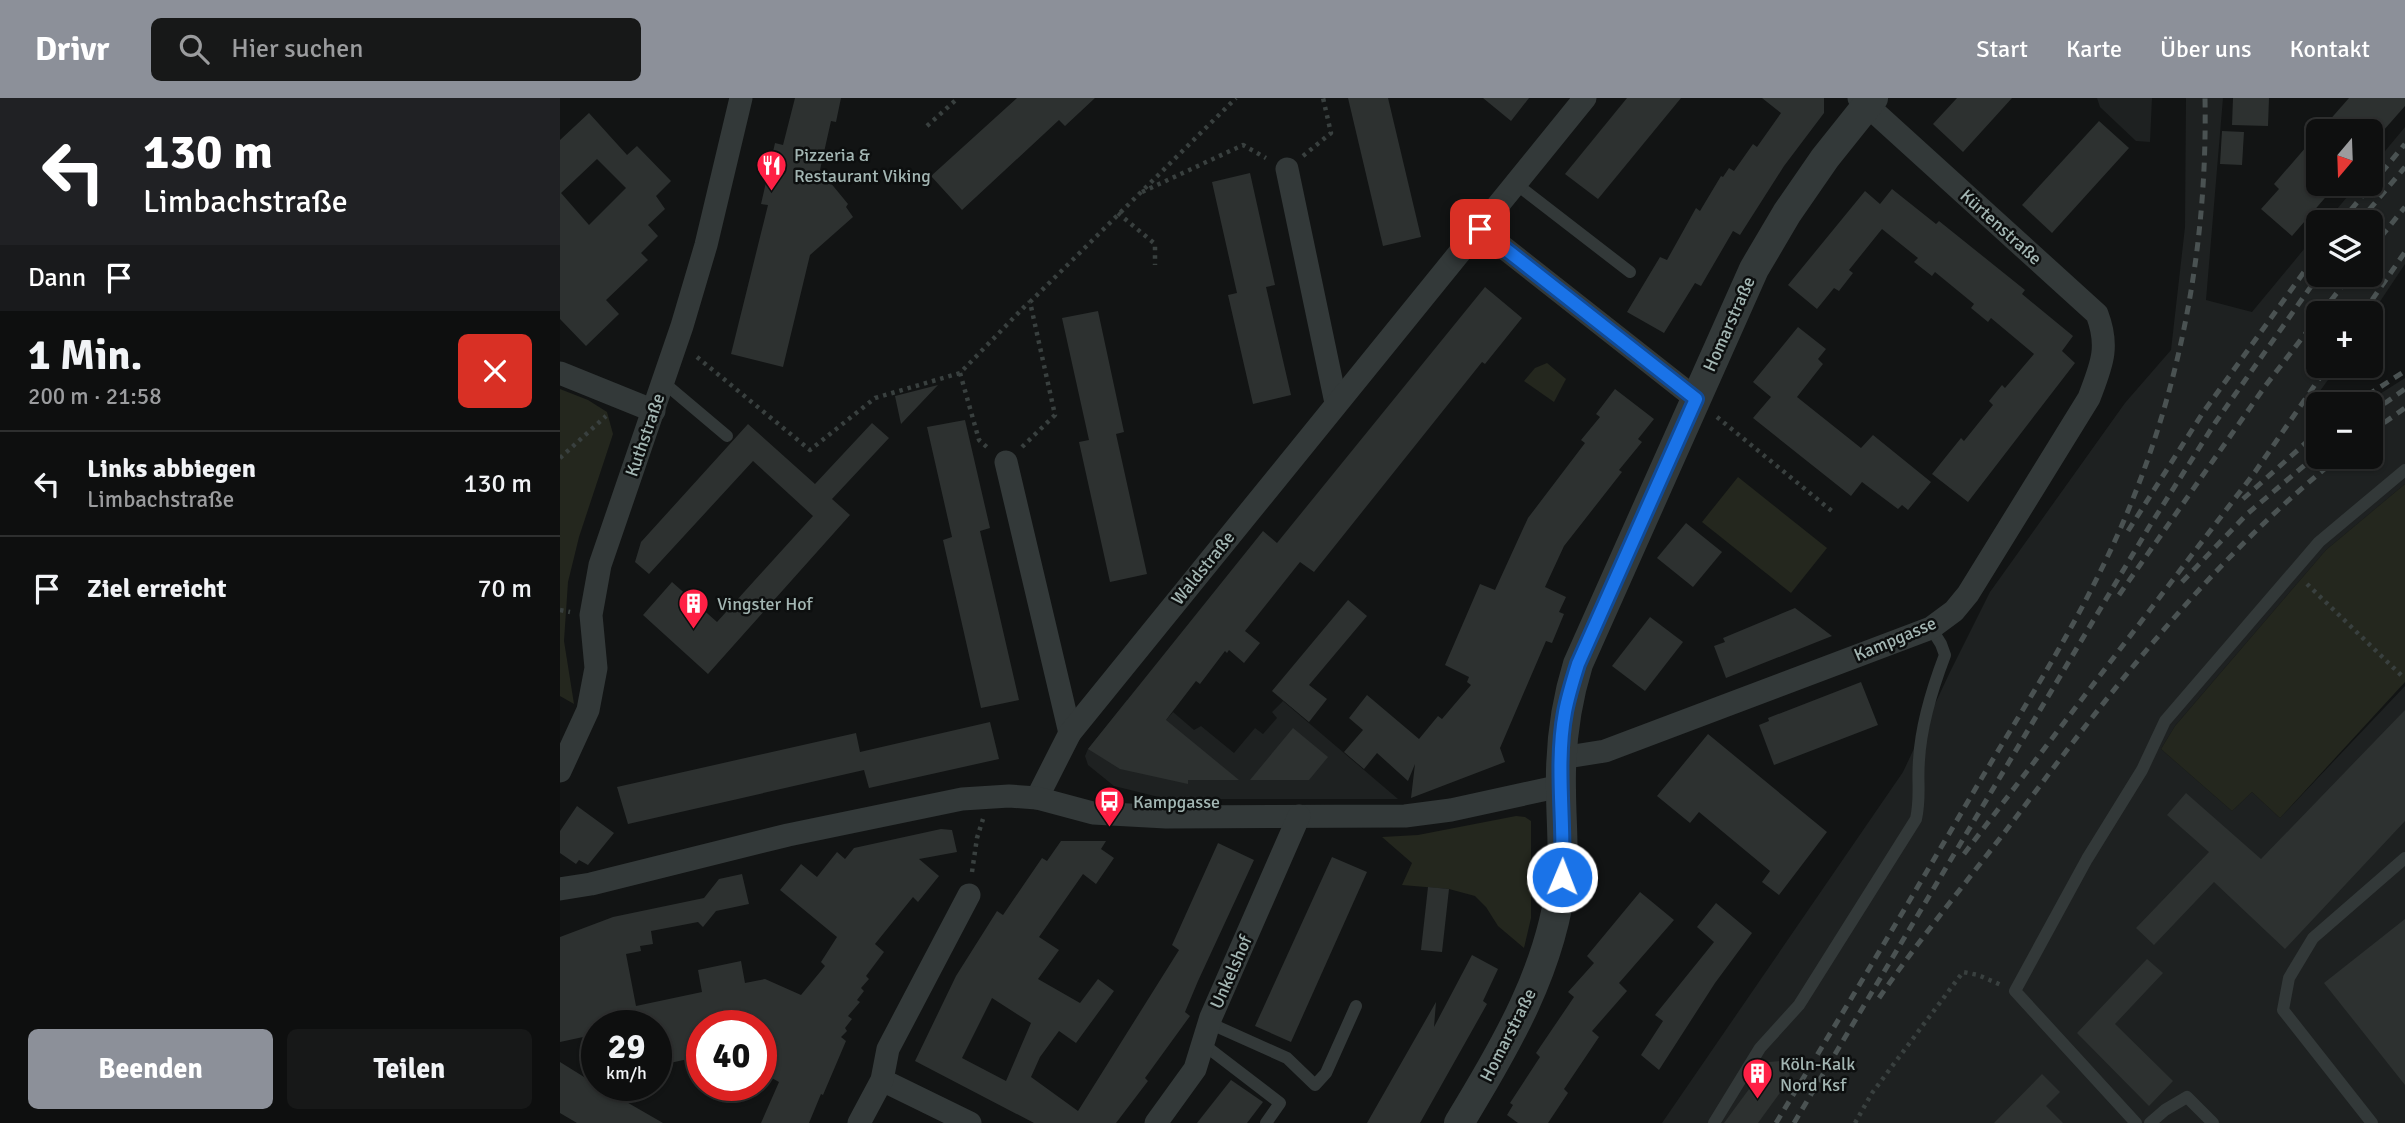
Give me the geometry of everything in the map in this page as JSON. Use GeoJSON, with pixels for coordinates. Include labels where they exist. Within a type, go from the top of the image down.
{"type":"FeatureCollection","features":[{"type":"Feature","properties":{"kind":"street","name":"Kuthstraße"},"geometry":{"type":"LineString","coordinates":[[560,771],[588,710],[596,668],[591,615],[600,565],[677,341],[706,244],[741,98]]}},
{"type":"Feature","properties":{"kind":"street","name":"Waldstraße"},"geometry":{"type":"LineString","coordinates":[[1037,798],[1070,733],[1585,98]]}},
{"type":"Feature","properties":{"kind":"street","name":"Kürtenstraße"},"geometry":{"type":"LineString","coordinates":[[1866,100],[2097,314],[2105,334],[2102,364]]}},
{"type":"Feature","properties":{"kind":"street","name":"Homarstraße"},"geometry":{"type":"LineString","coordinates":[[1459,1123],[1523,1011],[1539,973],[1554,919],[1562,877],[1561,772],[1564,715],[1578,664],[1754,269],[1787,213],[1866,100]]}},
{"type":"Feature","properties":{"kind":"street"},"geometry":{"type":"LineString","coordinates":[[1287,170],[1336,403]]}},
{"type":"Feature","properties":{"kind":"street"},"geometry":{"type":"LineString","coordinates":[[1480,229],[1696,399]]}},
{"type":"Feature","properties":{"kind":"street","name":"Kampgasse"},"geometry":{"type":"LineString","coordinates":[[560,889],[591,884],[801,832],[962,799],[1009,796],[1037,798],[1093,813],[1167,817],[1405,816],[1430,814],[1561,772],[1605,751],[1931,628],[1954,611],[1968,594],[2088,398],[2102,364]]}},
{"type":"Feature","properties":{"kind":"street"},"geometry":{"type":"LineString","coordinates":[[560,373],[654,411]]}},
{"type":"Feature","properties":{"kind":"street"},"geometry":{"type":"LineString","coordinates":[[1006,462],[1070,733]]}},
{"type":"Feature","properties":{"kind":"street","name":"Unkelshof"},"geometry":{"type":"LineString","coordinates":[[1156,1123],[1195,1069],[1206,1034],[1299,816]]}},
{"type":"Feature","properties":{"kind":"street"},"geometry":{"type":"LineString","coordinates":[[859,1123],[882,1080],[888,1049],[969,895]]}},
{"type":"Feature","properties":{"kind":"street"},"geometry":{"type":"LineString","coordinates":[[882,1080],[970,1123]]}},
{"type":"Feature","properties":{"kind":"lane"},"geometry":{"type":"LineString","coordinates":[[1516,184],[1630,272]]}},
{"type":"Feature","properties":{"kind":"lane"},"geometry":{"type":"LineString","coordinates":[[663,382],[727,436]]}},
{"type":"Feature","properties":{"kind":"lane"},"geometry":{"type":"LineString","coordinates":[[2136,1123],[2015,991],[2087,859],[2142,770],[2165,721],[2319,542],[2405,470]]}},
{"type":"Feature","properties":{"kind":"lane"},"geometry":{"type":"LineString","coordinates":[[1714,1123],[1760,1048],[1806,995],[1916,819],[1920,799],[1919,761],[1925,720],[1932,690],[1945,655],[1931,628]]}},
{"type":"Feature","properties":{"kind":"lane"},"geometry":{"type":"LineString","coordinates":[[2372,1123],[2283,1010],[2289,978],[2313,938],[2405,858]]}},
{"type":"Feature","properties":{"kind":"lane"},"geometry":{"type":"LineString","coordinates":[[1206,1034],[1287,1058],[1315,1085],[1326,1073],[1356,1006]]}},
{"type":"Feature","properties":{"kind":"lane"},"geometry":{"type":"LineString","coordinates":[[1206,1034],[1280,1103],[1266,1123]]}},
{"type":"Feature","properties":{"kind":"lane"},"geometry":{"type":"LineString","coordinates":[[2150,1123],[2187,1097],[2213,1123]]}},
{"type":"Feature","properties":{"kind":"lane"},"geometry":{"type":"LineString","coordinates":[[2116,1123],[2127,1113]]}},
{"type":"Feature","properties":{"kind":"path"},"geometry":{"type":"LineString","coordinates":[[927,125],[958,98]]}},
{"type":"Feature","properties":{"kind":"path"},"geometry":{"type":"LineString","coordinates":[[677,341],[810,450],[875,398],[960,373],[1236,98]]}},
{"type":"Feature","properties":{"kind":"path"},"geometry":{"type":"LineString","coordinates":[[1138,194],[1243,145],[1287,170],[1331,133],[1323,98]]}},
{"type":"Feature","properties":{"kind":"path"},"geometry":{"type":"LineString","coordinates":[[1118,213],[1155,244],[1156,265]]}},
{"type":"Feature","properties":{"kind":"path"},"geometry":{"type":"LineString","coordinates":[[960,373],[979,440],[1006,462],[1055,415],[1030,302]]}},
{"type":"Feature","properties":{"kind":"path"},"geometry":{"type":"LineString","coordinates":[[1696,399],[1833,512]]}},
{"type":"Feature","properties":{"kind":"path"},"geometry":{"type":"LineString","coordinates":[[560,458],[624,400]]}},
{"type":"Feature","properties":{"kind":"path"},"geometry":{"type":"LineString","coordinates":[[2294,571],[2403,677]]}},
{"type":"Feature","properties":{"kind":"path"},"geometry":{"type":"LineString","coordinates":[[969,895],[983,819],[1003,818],[1009,796]]}},
{"type":"Feature","properties":{"kind":"path"},"geometry":{"type":"LineString","coordinates":[[1854,1123],[1872,1093],[1963,972],[1978,975],[2015,991]]}},
{"type":"Feature","properties":{"kind":"shaded area"},"geometry":{"type":"Polygon","coordinates":[[[2097,98],[2152,98],[2150,142],[2136,141],[2100,107],[2097,98]]]}},
{"type":"Feature","properties":{"kind":"shaded area"},"geometry":{"type":"Polygon","coordinates":[[[2186,98],[2223,98],[2206,300],[2252,312],[2306,247],[2306,287],[2383,287],[2383,210],[2336,210],[2348,196],[2384,196],[2384,152],[2405,127],[2405,264],[2380,301],[2306,301],[2306,378],[2329,378],[2319,392],[2306,392],[2306,469],[2383,469],[2383,392],[2405,378],[2405,484],[2326,550],[2175,726],[2161,749],[2232,811],[2252,792],[2280,818],[2405,686],[2405,1123],[1662,1123],[1903,772],[1990,592],[2125,403],[2171,350],[2185,227],[2186,98]]]}},
{"type":"Feature","properties":{"kind":"shaded area"},"geometry":{"type":"Polygon","coordinates":[[[1547,363],[1566,379],[1554,402],[1524,381],[1535,368],[1547,363]]]}},
{"type":"Feature","properties":{"kind":"shaded area"},"geometry":{"type":"Polygon","coordinates":[[[560,389],[588,400],[607,412],[613,434],[579,537],[568,582],[564,641],[574,704],[560,696],[560,389]]]}},
{"type":"Feature","properties":{"kind":"shaded area"},"geometry":{"type":"Polygon","coordinates":[[[1738,477],[1827,548],[1791,593],[1702,522],[1738,477]]]}},
{"type":"Feature","properties":{"kind":"shaded area"},"geometry":{"type":"Polygon","coordinates":[[[2405,484],[2405,682],[2280,818],[2252,792],[2232,811],[2161,749],[2175,726],[2326,550],[2405,484]]]}},
{"type":"Feature","properties":{"kind":"shaded area"},"geometry":{"type":"Polygon","coordinates":[[[1127,700],[1160,727],[1173,712],[1194,730],[1201,726],[1234,753],[1255,728],[1263,734],[1277,718],[1272,712],[1283,701],[1398,799],[1167,799],[1114,786],[1088,765],[1085,756],[1127,700]]]}},
{"type":"Feature","properties":{"kind":"shaded area"},"geometry":{"type":"Polygon","coordinates":[[[1516,816],[1531,821],[1531,918],[1524,948],[1498,926],[1475,896],[1449,889],[1402,885],[1412,863],[1382,837],[1418,835],[1516,816]]]}},
{"type":"Feature","properties":{"kind":"building"},"geometry":{"type":"Polygon","coordinates":[[[795,98],[841,98],[836,122],[831,121],[820,170],[848,204],[846,207],[853,217],[810,255],[783,367],[731,354],[768,205],[761,204],[775,143],[783,145],[795,98]]]}},
{"type":"Feature","properties":{"kind":"building"},"geometry":{"type":"Polygon","coordinates":[[[1017,98],[1095,98],[1065,126],[1059,120],[962,210],[931,176],[1017,98]]]}},
{"type":"Feature","properties":{"kind":"building"},"geometry":{"type":"Polygon","coordinates":[[[1348,98],[1388,98],[1421,237],[1383,246],[1348,98]]]}},
{"type":"Feature","properties":{"kind":"building"},"geometry":{"type":"Polygon","coordinates":[[[1483,98],[1529,98],[1511,121],[1483,98]]]}},
{"type":"Feature","properties":{"kind":"building"},"geometry":{"type":"Polygon","coordinates":[[[1627,98],[1681,98],[1598,199],[1565,174],[1627,98]]]}},
{"type":"Feature","properties":{"kind":"building"},"geometry":{"type":"Polygon","coordinates":[[[1762,98],[1824,98],[1824,113],[1784,166],[1740,235],[1733,231],[1701,286],[1695,283],[1664,333],[1627,312],[1660,257],[1667,260],[1696,208],[1700,211],[1721,176],[1723,177],[1729,168],[1734,171],[1753,144],[1757,147],[1781,113],[1762,98]]]}},
{"type":"Feature","properties":{"kind":"building"},"geometry":{"type":"Polygon","coordinates":[[[1957,98],[2012,98],[1963,152],[1933,124],[1957,98]]]}},
{"type":"Feature","properties":{"kind":"building"},"geometry":{"type":"Polygon","coordinates":[[[2233,98],[2269,98],[2268,126],[2232,125],[2233,98]]]}},
{"type":"Feature","properties":{"kind":"building"},"geometry":{"type":"Polygon","coordinates":[[[2349,98],[2405,98],[2405,106],[2384,130],[2384,119],[2331,119],[2349,98]]]}},
{"type":"Feature","properties":{"kind":"building"},"geometry":{"type":"Polygon","coordinates":[[[589,113],[627,155],[637,146],[671,181],[656,196],[665,209],[648,225],[658,236],[641,253],[648,260],[606,300],[619,314],[586,346],[560,319],[560,140],[589,113]],[[597,159],[561,193],[589,225],[626,188],[597,159]]]}},
{"type":"Feature","properties":{"kind":"building"},"geometry":{"type":"Polygon","coordinates":[[[2099,121],[2129,148],[2052,233],[2022,205],[2099,121]]]}},
{"type":"Feature","properties":{"kind":"building"},"geometry":{"type":"Polygon","coordinates":[[[2222,131],[2244,132],[2242,165],[2220,164],[2222,131]]]}},
{"type":"Feature","properties":{"kind":"building"},"geometry":{"type":"Polygon","coordinates":[[[2306,147],[2306,196],[2327,196],[2314,210],[2306,210],[2306,220],[2292,236],[2261,209],[2279,189],[2274,184],[2306,147]]]}},
{"type":"Feature","properties":{"kind":"building"},"geometry":{"type":"Polygon","coordinates":[[[1250,173],[1275,285],[1266,287],[1291,395],[1253,404],[1228,295],[1237,293],[1212,182],[1250,173]]]}},
{"type":"Feature","properties":{"kind":"building"},"geometry":{"type":"Polygon","coordinates":[[[1892,189],[1936,224],[1939,221],[2025,290],[2022,294],[2073,336],[2062,351],[2075,363],[1968,502],[1932,474],[1961,438],[1964,441],[1993,405],[1989,401],[2002,385],[2005,388],[2034,354],[1991,318],[1988,322],[1971,308],[1974,304],[1935,272],[1932,276],[1914,262],[1918,258],[1882,229],[1849,270],[1853,273],[1839,291],[1834,288],[1817,309],[1788,285],[1865,191],[1880,204],[1892,189]]]}},
{"type":"Feature","properties":{"kind":"building"},"geometry":{"type":"Polygon","coordinates":[[[1485,287],[1522,318],[1485,364],[1482,362],[1314,572],[1300,562],[1245,631],[1260,643],[1244,663],[1229,650],[1227,653],[1225,651],[1200,684],[1196,681],[1166,720],[1239,780],[1188,780],[1188,784],[1120,769],[1088,749],[1263,531],[1277,543],[1485,287]]]}},
{"type":"Feature","properties":{"kind":"building"},"geometry":{"type":"Polygon","coordinates":[[[1098,311],[1124,432],[1116,434],[1147,574],[1110,582],[1079,442],[1089,440],[1062,318],[1098,311]]]}},
{"type":"Feature","properties":{"kind":"building"},"geometry":{"type":"Polygon","coordinates":[[[1798,327],[1826,349],[1818,359],[1823,364],[1797,397],[1861,448],[1873,435],[1931,482],[1908,510],[1902,505],[1898,509],[1862,482],[1851,496],[1753,418],[1771,397],[1753,382],[1798,327]]]}},
{"type":"Feature","properties":{"kind":"building"},"geometry":{"type":"Polygon","coordinates":[[[938,385],[901,424],[895,396],[938,385]]]}},
{"type":"Feature","properties":{"kind":"building"},"geometry":{"type":"Polygon","coordinates":[[[1615,389],[1654,419],[1638,439],[1642,442],[1619,470],[1622,472],[1564,546],[1545,587],[1566,597],[1559,612],[1564,614],[1552,643],[1546,641],[1500,748],[1505,762],[1411,798],[1415,764],[1408,781],[1377,753],[1364,769],[1344,752],[1363,730],[1349,718],[1367,695],[1419,739],[1438,716],[1442,719],[1471,685],[1467,682],[1469,677],[1445,665],[1480,584],[1495,590],[1528,518],[1585,443],[1581,440],[1600,417],[1596,414],[1615,389]]]}},
{"type":"Feature","properties":{"kind":"building"},"geometry":{"type":"Polygon","coordinates":[[[965,420],[990,528],[980,531],[1019,700],[981,708],[943,540],[952,537],[927,427],[965,420]]]}},
{"type":"Feature","properties":{"kind":"building"},"geometry":{"type":"Polygon","coordinates":[[[872,423],[889,438],[832,499],[850,515],[708,674],[643,615],[672,582],[717,622],[813,516],[753,461],[649,574],[635,562],[641,542],[748,424],[815,484],[872,423]]]}},
{"type":"Feature","properties":{"kind":"building"},"geometry":{"type":"Polygon","coordinates":[[[1686,523],[1722,552],[1693,587],[1657,558],[1686,523]]]}},
{"type":"Feature","properties":{"kind":"building"},"geometry":{"type":"Polygon","coordinates":[[[1348,600],[1367,616],[1309,685],[1327,699],[1309,722],[1272,691],[1348,600]]]}},
{"type":"Feature","properties":{"kind":"building"},"geometry":{"type":"Polygon","coordinates":[[[1795,608],[1832,636],[1726,678],[1714,646],[1725,642],[1723,638],[1795,608]]]}},
{"type":"Feature","properties":{"kind":"building"},"geometry":{"type":"Polygon","coordinates":[[[1650,617],[1683,642],[1645,691],[1612,666],[1650,617]]]}},
{"type":"Feature","properties":{"kind":"building"},"geometry":{"type":"Polygon","coordinates":[[[1861,682],[1878,725],[1774,765],[1759,725],[1769,721],[1768,718],[1861,682]]]}},
{"type":"Feature","properties":{"kind":"building"},"geometry":{"type":"Polygon","coordinates":[[[2405,710],[2405,821],[2285,949],[2214,882],[2154,945],[2136,928],[2209,852],[2167,815],[2186,793],[2261,859],[2405,710]]]}},
{"type":"Feature","properties":{"kind":"building"},"geometry":{"type":"Polygon","coordinates":[[[990,722],[999,759],[869,788],[864,770],[628,824],[617,787],[856,733],[860,752],[990,722]]]}},
{"type":"Feature","properties":{"kind":"building"},"geometry":{"type":"Polygon","coordinates":[[[1293,728],[1328,757],[1309,780],[1250,780],[1293,728]]]}},
{"type":"Feature","properties":{"kind":"building"},"geometry":{"type":"Polygon","coordinates":[[[1708,734],[1827,832],[1779,895],[1762,882],[1770,871],[1699,812],[1690,823],[1657,796],[1708,734]]]}},
{"type":"Feature","properties":{"kind":"building"},"geometry":{"type":"Polygon","coordinates":[[[577,806],[614,833],[588,865],[579,860],[576,864],[560,853],[560,831],[577,806]]]}},
{"type":"Feature","properties":{"kind":"building"},"geometry":{"type":"Polygon","coordinates":[[[941,829],[952,830],[957,852],[919,859],[939,876],[918,902],[913,897],[875,944],[884,952],[866,976],[869,979],[861,988],[864,991],[857,1000],[860,1002],[848,1016],[852,1019],[841,1037],[846,1041],[809,1123],[761,1123],[771,1101],[777,1101],[777,1010],[686,1010],[686,1059],[672,1063],[672,1010],[581,1010],[581,1037],[560,1042],[560,937],[613,917],[704,898],[719,879],[742,874],[749,904],[716,911],[703,927],[698,922],[651,931],[653,944],[640,946],[641,951],[626,954],[636,1006],[702,992],[698,970],[741,961],[745,983],[765,979],[801,995],[825,966],[821,962],[837,937],[780,890],[801,864],[817,877],[837,852],[845,859],[854,848],[941,829]]]}},
{"type":"Feature","properties":{"kind":"building"},"geometry":{"type":"Polygon","coordinates":[[[1061,841],[1106,841],[1101,849],[1114,858],[1096,884],[1083,874],[1039,937],[1059,950],[1038,979],[1080,1003],[1098,979],[1114,991],[1076,1043],[1059,1031],[1040,1057],[1031,1077],[1078,1111],[1179,950],[1172,945],[1218,843],[1254,860],[1185,1012],[1190,1016],[1145,1078],[1148,1081],[1116,1123],[1034,1123],[915,1061],[956,976],[997,911],[1003,915],[1042,858],[1047,861],[1061,841]],[[992,998],[962,1058],[1006,1081],[1031,1023],[992,998]]]}},
{"type":"Feature","properties":{"kind":"building"},"geometry":{"type":"Polygon","coordinates":[[[1332,857],[1367,872],[1291,1042],[1255,1026],[1332,857]]]}},
{"type":"Feature","properties":{"kind":"building"},"geometry":{"type":"Polygon","coordinates":[[[1428,887],[1449,889],[1442,952],[1421,950],[1428,887]]]}},
{"type":"Feature","properties":{"kind":"building"},"geometry":{"type":"Polygon","coordinates":[[[1640,892],[1674,920],[1619,983],[1627,991],[1592,1031],[1599,1037],[1564,1089],[1568,1093],[1548,1123],[1518,1123],[1507,1115],[1513,1105],[1510,1103],[1540,1057],[1536,1053],[1574,997],[1568,992],[1594,963],[1587,956],[1640,892]]]}},
{"type":"Feature","properties":{"kind":"building"},"geometry":{"type":"Polygon","coordinates":[[[1716,903],[1752,933],[1715,983],[1659,1070],[1641,1055],[1663,1021],[1655,1015],[1714,942],[1697,927],[1716,903]]]}},
{"type":"Feature","properties":{"kind":"building"},"geometry":{"type":"Polygon","coordinates":[[[2405,919],[2405,1085],[2324,983],[2405,919]]]}},
{"type":"Feature","properties":{"kind":"building"},"geometry":{"type":"Polygon","coordinates":[[[1472,955],[1498,969],[1483,1001],[1487,1004],[1420,1123],[1367,1123],[1436,1002],[1434,1027],[1472,955]]]}},
{"type":"Feature","properties":{"kind":"building"},"geometry":{"type":"Polygon","coordinates":[[[2147,959],[2163,973],[2115,1024],[2173,1081],[2149,1106],[2077,1033],[2147,959]]]}},
{"type":"Feature","properties":{"kind":"building","name":"Köln-Kalk Nord Ksf"},"geometry":{"type":"Polygon","coordinates":[[[1781,1061],[1789,1069],[1790,1079],[1758,1123],[1724,1123],[1769,1062],[1781,1061]]]}},
{"type":"Feature","properties":{"kind":"building"},"geometry":{"type":"Polygon","coordinates":[[[560,1062],[581,1075],[581,1101],[625,1101],[663,1123],[577,1123],[560,1113],[560,1062]]]}},
{"type":"Feature","properties":{"kind":"building"},"geometry":{"type":"Polygon","coordinates":[[[2042,1074],[2060,1092],[2046,1106],[2063,1123],[1994,1123],[2042,1074]]]}},
{"type":"Feature","properties":{"kind":"building"},"geometry":{"type":"Polygon","coordinates":[[[1231,1080],[1263,1102],[1247,1123],[1197,1123],[1231,1080]]]}},
{"type":"Feature","properties":{"kind":"railway"},"geometry":{"type":"LineString","coordinates":[[1776,1123],[2057,652],[2087,598],[2127,514],[2167,399],[2182,340],[2193,281],[2200,220],[2205,98]]}},
{"type":"Feature","properties":{"kind":"railway"},"geometry":{"type":"LineString","coordinates":[[2351,210],[2405,144]]}},
{"type":"Feature","properties":{"kind":"railway"},"geometry":{"type":"LineString","coordinates":[[2369,210],[2405,167]]}},
{"type":"Feature","properties":{"kind":"railway"},"geometry":{"type":"LineString","coordinates":[[2383,234],[2405,207]]}},
{"type":"Feature","properties":{"kind":"railway"},"geometry":{"type":"LineString","coordinates":[[2371,301],[2405,252]]}},
{"type":"Feature","properties":{"kind":"railway"},"geometry":{"type":"LineString","coordinates":[[2128,531],[2202,414],[2306,269]]}},
{"type":"Feature","properties":{"kind":"railway"},"geometry":{"type":"LineString","coordinates":[[1794,1123],[2149,527],[2215,423],[2311,287]]}},
{"type":"Feature","properties":{"kind":"railway"},"geometry":{"type":"LineString","coordinates":[[2330,301],[2342,287]]}},
{"type":"Feature","properties":{"kind":"railway"},"geometry":{"type":"LineString","coordinates":[[2119,595],[2266,385],[2306,333]]}},
{"type":"Feature","properties":{"kind":"railway"},"geometry":{"type":"LineString","coordinates":[[2373,392],[2405,371]]}},
{"type":"Feature","properties":{"kind":"railway"},"geometry":{"type":"LineString","coordinates":[[1964,854],[2255,472],[2320,378]]}},
{"type":"Feature","properties":{"kind":"railway"},"geometry":{"type":"LineString","coordinates":[[2383,405],[2405,389]]}},
{"type":"Feature","properties":{"kind":"railway"},"geometry":{"type":"LineString","coordinates":[[2383,424],[2405,408]]}},
{"type":"Feature","properties":{"kind":"railway"},"geometry":{"type":"LineString","coordinates":[[2243,499],[2306,443]]}},
{"type":"Feature","properties":{"kind":"railway"},"geometry":{"type":"LineString","coordinates":[[2182,582],[2247,514],[2306,464]]}},
{"type":"Feature","properties":{"kind":"railway"},"geometry":{"type":"LineString","coordinates":[[1879,998],[1928,930],[2126,674],[2247,539],[2325,469]]}},
{"type":"Feature","properties":{"kind":"place","name":"Pizzeria & Restaurant Viking"},"geometry":{"type":"Point","coordinates":[771,192]}},
{"type":"Feature","properties":{"kind":"place","name":"Vingster Hof"},"geometry":{"type":"Point","coordinates":[694,631]}},
{"type":"Feature","properties":{"kind":"place","name":"Kampgasse"},"geometry":{"type":"Point","coordinates":[1110,829]}},
{"type":"Feature","properties":{"kind":"place","name":"Köln-Kalk Nord Ksf"},"geometry":{"type":"Point","coordinates":[1757,1101]}},
{"type":"Feature","properties":{"kind":"route"},"geometry":{"type":"LineString","coordinates":[[1480,229],[1696,399],[1578,664],[1569,693],[1564,715],[1561,758],[1562,877]]}}]}
